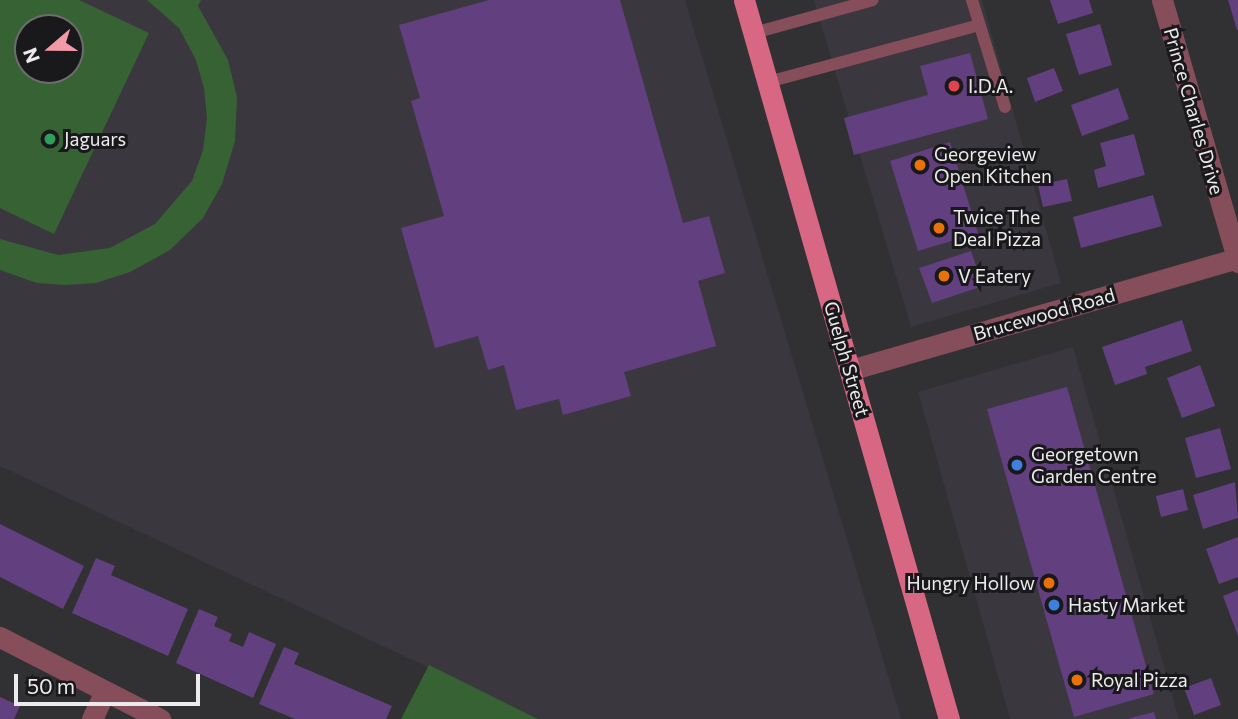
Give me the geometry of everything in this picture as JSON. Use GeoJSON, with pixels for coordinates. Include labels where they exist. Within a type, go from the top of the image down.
{"type":"FeatureCollection","features":[{"type":"Feature","properties":{"kind":"main road","name":"Guelph Street"},"geometry":{"type":"LineString","coordinates":[[744,0],[949,719]]}},
{"type":"Feature","properties":{"kind":"street","name":"Prince Charles Drive"},"geometry":{"type":"LineString","coordinates":[[1162,0],[1238,260]]}},
{"type":"Feature","properties":{"kind":"street","name":"Brucewood Road"},"geometry":{"type":"LineString","coordinates":[[850,370],[1238,260]]}},
{"type":"Feature","properties":{"kind":"street"},"geometry":{"type":"LineString","coordinates":[[0,638],[160,719]]}},
{"type":"Feature","properties":{"kind":"street"},"geometry":{"type":"LineString","coordinates":[[92,719],[104,693]]}},
{"type":"Feature","properties":{"kind":"lane"},"geometry":{"type":"LineString","coordinates":[[754,33],[873,0]]}},
{"type":"Feature","properties":{"kind":"lane"},"geometry":{"type":"LineString","coordinates":[[972,0],[1005,107]]}},
{"type":"Feature","properties":{"kind":"lane"},"geometry":{"type":"LineString","coordinates":[[768,82],[979,25]]}},
{"type":"Feature","properties":{"kind":"shaded area"},"geometry":{"type":"Polygon","coordinates":[[[0,0],[685,0],[901,719],[538,719],[0,466],[0,0]]]}},
{"type":"Feature","properties":{"kind":"shaded area"},"geometry":{"type":"Polygon","coordinates":[[[814,0],[982,0],[1061,283],[911,327],[814,0]]]}},
{"type":"Feature","properties":{"kind":"shaded area"},"geometry":{"type":"Polygon","coordinates":[[[1073,347],[1179,719],[1010,719],[918,392],[1073,347]]]}},
{"type":"Feature","properties":{"kind":"green space","name":"Jaguars"},"geometry":{"type":"Polygon","coordinates":[[[0,0],[79,0],[149,33],[54,234],[0,208],[0,0]]]}},
{"type":"Feature","properties":{"kind":"green space"},"geometry":{"type":"Polygon","coordinates":[[[147,0],[201,0],[198,6],[228,60],[237,97],[235,141],[222,184],[203,218],[170,250],[130,272],[96,283],[64,285],[37,283],[0,270],[0,239],[58,255],[110,248],[155,224],[192,181],[203,150],[207,118],[204,88],[196,60],[179,28],[147,0]]]}},
{"type":"Feature","properties":{"kind":"green space"},"geometry":{"type":"Polygon","coordinates":[[[429,665],[538,719],[401,719],[429,665]]]}},
{"type":"Feature","properties":{"kind":"building"},"geometry":{"type":"Polygon","coordinates":[[[489,0],[620,0],[683,223],[709,216],[725,273],[698,281],[716,346],[624,372],[631,396],[563,415],[559,399],[516,410],[504,365],[488,370],[478,336],[435,348],[401,228],[444,216],[411,101],[420,98],[399,25],[489,0]]]}},
{"type":"Feature","properties":{"kind":"building"},"geometry":{"type":"Polygon","coordinates":[[[1050,0],[1089,0],[1093,13],[1058,24],[1050,0]]]}},
{"type":"Feature","properties":{"kind":"building"},"geometry":{"type":"Polygon","coordinates":[[[1228,0],[1238,0],[1238,30],[1237,30],[1228,0]]]}},
{"type":"Feature","properties":{"kind":"building"},"geometry":{"type":"Polygon","coordinates":[[[1100,24],[1112,65],[1079,75],[1066,34],[1100,24]]]}},
{"type":"Feature","properties":{"kind":"building"},"geometry":{"type":"Polygon","coordinates":[[[970,53],[988,119],[854,155],[844,118],[928,95],[920,66],[970,53]]]}},
{"type":"Feature","properties":{"kind":"building"},"geometry":{"type":"Polygon","coordinates":[[[1054,68],[1063,91],[1035,102],[1027,78],[1054,68]]]}},
{"type":"Feature","properties":{"kind":"building"},"geometry":{"type":"Polygon","coordinates":[[[1118,88],[1129,119],[1082,136],[1071,105],[1118,88]]]}},
{"type":"Feature","properties":{"kind":"building"},"geometry":{"type":"Polygon","coordinates":[[[1134,134],[1145,175],[1098,188],[1094,170],[1106,166],[1100,143],[1134,134]]]}},
{"type":"Feature","properties":{"kind":"building"},"geometry":{"type":"Polygon","coordinates":[[[950,142],[978,233],[918,251],[890,161],[950,142]]]}},
{"type":"Feature","properties":{"kind":"building"},"geometry":{"type":"Polygon","coordinates":[[[1067,179],[1072,201],[1043,207],[1038,185],[1067,179]]]}},
{"type":"Feature","properties":{"kind":"building"},"geometry":{"type":"Polygon","coordinates":[[[1153,195],[1162,226],[1081,248],[1073,217],[1153,195]]]}},
{"type":"Feature","properties":{"kind":"building"},"geometry":{"type":"Polygon","coordinates":[[[971,251],[983,286],[932,303],[919,268],[971,251]]]}},
{"type":"Feature","properties":{"kind":"building"},"geometry":{"type":"Polygon","coordinates":[[[1182,320],[1192,351],[1145,367],[1147,374],[1115,385],[1102,347],[1182,320]]]}},
{"type":"Feature","properties":{"kind":"building"},"geometry":{"type":"Polygon","coordinates":[[[1200,365],[1215,406],[1182,418],[1167,378],[1200,365]]]}},
{"type":"Feature","properties":{"kind":"building"},"geometry":{"type":"Polygon","coordinates":[[[1067,387],[1154,694],[1074,717],[987,409],[1067,387]]]}},
{"type":"Feature","properties":{"kind":"building"},"geometry":{"type":"Polygon","coordinates":[[[1220,428],[1231,469],[1196,478],[1185,438],[1220,428]]]}},
{"type":"Feature","properties":{"kind":"building"},"geometry":{"type":"Polygon","coordinates":[[[1235,482],[1238,518],[1203,529],[1193,495],[1235,482]]]}},
{"type":"Feature","properties":{"kind":"building"},"geometry":{"type":"Polygon","coordinates":[[[1183,489],[1188,510],[1161,517],[1156,496],[1183,489]]]}},
{"type":"Feature","properties":{"kind":"building"},"geometry":{"type":"Polygon","coordinates":[[[0,524],[84,566],[63,609],[0,577],[0,524]]]}},
{"type":"Feature","properties":{"kind":"building"},"geometry":{"type":"Polygon","coordinates":[[[1238,537],[1238,577],[1219,584],[1206,549],[1238,537]]]}},
{"type":"Feature","properties":{"kind":"building"},"geometry":{"type":"Polygon","coordinates":[[[96,558],[115,566],[111,575],[188,609],[168,656],[72,613],[96,558]]]}},
{"type":"Feature","properties":{"kind":"building"},"geometry":{"type":"Polygon","coordinates":[[[1238,590],[1238,636],[1223,596],[1238,590]]]}},
{"type":"Feature","properties":{"kind":"building"},"geometry":{"type":"Polygon","coordinates":[[[199,609],[218,617],[214,626],[232,634],[229,641],[243,647],[249,632],[276,644],[253,698],[176,663],[199,609]]]}},
{"type":"Feature","properties":{"kind":"building"},"geometry":{"type":"Polygon","coordinates":[[[284,647],[299,653],[294,664],[392,706],[386,719],[295,719],[259,704],[284,647]]]}},
{"type":"Feature","properties":{"kind":"building"},"geometry":{"type":"Polygon","coordinates":[[[1211,678],[1221,705],[1194,715],[1184,688],[1211,678]]]}},
{"type":"Feature","properties":{"kind":"building"},"geometry":{"type":"Polygon","coordinates":[[[0,697],[20,706],[14,719],[0,719],[0,697]]]}},
{"type":"Feature","properties":{"kind":"building"},"geometry":{"type":"Polygon","coordinates":[[[1154,712],[1156,719],[1130,719],[1130,718],[1154,712]]]}},
{"type":"Feature","properties":{"kind":"place","name":"I.D.A."},"geometry":{"type":"Point","coordinates":[954,86]}},
{"type":"Feature","properties":{"kind":"place","name":"Jaguars"},"geometry":{"type":"Point","coordinates":[50,139]}},
{"type":"Feature","properties":{"kind":"place","name":"Georgeview Open Kitchen"},"geometry":{"type":"Point","coordinates":[920,165]}},
{"type":"Feature","properties":{"kind":"place","name":"Twice The Deal Pizza"},"geometry":{"type":"Point","coordinates":[939,228]}},
{"type":"Feature","properties":{"kind":"place","name":"V Eatery"},"geometry":{"type":"Point","coordinates":[944,276]}},
{"type":"Feature","properties":{"kind":"place","name":"Georgetown Garden Centre"},"geometry":{"type":"Point","coordinates":[1017,465]}},
{"type":"Feature","properties":{"kind":"place","name":"Hungry Hollow"},"geometry":{"type":"Point","coordinates":[1049,583]}},
{"type":"Feature","properties":{"kind":"place","name":"Hasty Market"},"geometry":{"type":"Point","coordinates":[1054,605]}},
{"type":"Feature","properties":{"kind":"place","name":"Royal Pizza"},"geometry":{"type":"Point","coordinates":[1077,680]}}]}
